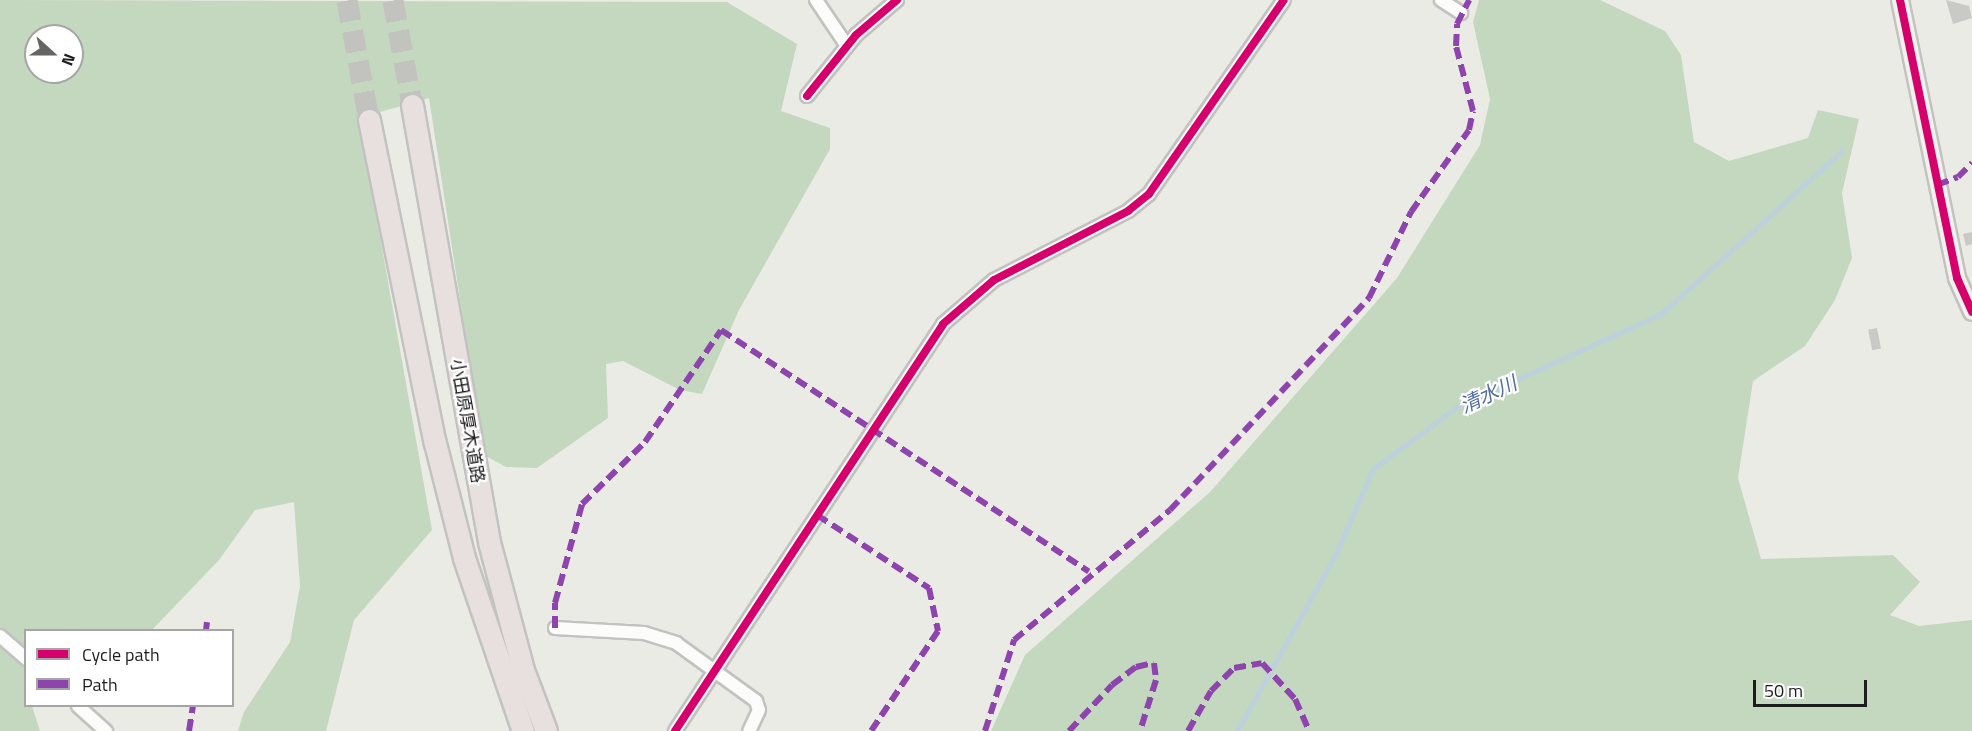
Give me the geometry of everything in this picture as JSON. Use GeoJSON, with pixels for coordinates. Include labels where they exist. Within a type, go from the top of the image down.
{"type":"FeatureCollection","features":[{"type":"Feature","properties":{"kind":"highway","name":"小田原厚木道路"},"geometry":{"type":"LineString","coordinates":[[412,105],[489,542],[523,670],[546,731]]}},
{"type":"Feature","properties":{"kind":"highway","name":"小田原厚木道路"},"geometry":{"type":"LineString","coordinates":[[369,120],[435,443],[467,568],[523,731]]}},
{"type":"Feature","properties":{"kind":"street"},"geometry":{"type":"LineString","coordinates":[[816,0],[847,46]]}},
{"type":"Feature","properties":{"kind":"street"},"geometry":{"type":"LineString","coordinates":[[807,96],[847,46],[897,0]]}},
{"type":"Feature","properties":{"kind":"street"},"geometry":{"type":"LineString","coordinates":[[675,731],[943,324],[994,280],[1128,211],[1149,194],[1284,0]]}},
{"type":"Feature","properties":{"kind":"street"},"geometry":{"type":"LineString","coordinates":[[1441,0],[1461,14]]}},
{"type":"Feature","properties":{"kind":"street"},"geometry":{"type":"LineString","coordinates":[[1900,0],[1957,278],[1972,312]]}},
{"type":"Feature","properties":{"kind":"street"},"geometry":{"type":"LineString","coordinates":[[555,628],[644,633],[676,644],[756,701],[759,710],[749,731]]}},
{"type":"Feature","properties":{"kind":"street"},"geometry":{"type":"LineString","coordinates":[[0,636],[24,657]]}},
{"type":"Feature","properties":{"kind":"street"},"geometry":{"type":"LineString","coordinates":[[80,707],[106,731]]}},
{"type":"Feature","properties":{"kind":"green space"},"geometry":{"type":"Polygon","coordinates":[[[0,0],[727,2],[797,44],[781,111],[830,128],[830,149],[739,310],[702,394],[680,390],[623,361],[606,364],[608,418],[537,468],[506,467],[484,455],[429,98],[359,118],[432,530],[354,620],[326,731],[238,731],[244,712],[290,642],[300,586],[294,502],[255,510],[219,560],[153,629],[24,629],[24,707],[32,707],[40,731],[0,731],[0,0]]]}},
{"type":"Feature","properties":{"kind":"green space"},"geometry":{"type":"Polygon","coordinates":[[[1479,0],[1600,0],[1665,31],[1681,55],[1694,142],[1729,161],[1808,138],[1818,110],[1859,119],[1842,193],[1852,258],[1835,300],[1805,346],[1753,381],[1738,478],[1761,559],[1893,555],[1920,582],[1890,615],[1919,626],[1972,620],[1972,731],[991,731],[1025,655],[1211,491],[1397,278],[1480,145],[1490,99],[1473,22],[1479,0]]]}},
{"type":"Feature","properties":{"kind":"building"},"geometry":{"type":"Polygon","coordinates":[[[1946,0],[1969,6],[1972,18],[1953,24],[1946,0]]]}},
{"type":"Feature","properties":{"kind":"building"},"geometry":{"type":"Polygon","coordinates":[[[1972,232],[1972,244],[1966,246],[1963,234],[1972,232]]]}},
{"type":"Feature","properties":{"kind":"building"},"geometry":{"type":"Polygon","coordinates":[[[1877,328],[1881,349],[1872,350],[1868,330],[1877,328]]]}},
{"type":"Feature","properties":{"kind":"waterway","name":"清水川"},"geometry":{"type":"LineString","coordinates":[[1237,731],[1335,556],[1373,469],[1457,407],[1661,314],[1841,152]]}},
{"type":"Feature","properties":{"kind":"tunnel"},"geometry":{"type":"LineString","coordinates":[[347,0],[369,120]]}},
{"type":"Feature","properties":{"kind":"tunnel"},"geometry":{"type":"LineString","coordinates":[[393,0],[412,105]]}},
{"type":"Feature","properties":{"kind":"marked path"},"geometry":{"type":"LineString","coordinates":[[985,731],[1014,640],[1170,510],[1369,298],[1411,212],[1469,130],[1473,111],[1456,46],[1457,24],[1469,0]]}},
{"type":"Feature","properties":{"kind":"marked path"},"geometry":{"type":"LineString","coordinates":[[1937,185],[1958,177],[1972,163]]}},
{"type":"Feature","properties":{"kind":"marked path"},"geometry":{"type":"LineString","coordinates":[[555,628],[555,603],[582,504],[645,442],[721,330],[1089,572]]}},
{"type":"Feature","properties":{"kind":"marked path"},"geometry":{"type":"LineString","coordinates":[[817,515],[929,588],[938,631],[871,731]]}},
{"type":"Feature","properties":{"kind":"marked path"},"geometry":{"type":"LineString","coordinates":[[206,629],[207,622]]}},
{"type":"Feature","properties":{"kind":"marked path"},"geometry":{"type":"LineString","coordinates":[[1069,731],[1112,685],[1136,667],[1154,663],[1156,680],[1140,731]]}},
{"type":"Feature","properties":{"kind":"marked path"},"geometry":{"type":"LineString","coordinates":[[1188,731],[1211,691],[1234,668],[1262,663],[1295,699],[1309,731]]}},
{"type":"Feature","properties":{"kind":"marked path"},"geometry":{"type":"LineString","coordinates":[[189,731],[193,707]]}},
{"type":"Feature","properties":{"kind":"cycle path"},"geometry":{"type":"LineString","coordinates":[[807,96],[856,35],[897,0]]}},
{"type":"Feature","properties":{"kind":"cycle path"},"geometry":{"type":"LineString","coordinates":[[675,731],[943,324],[994,280],[1128,211],[1149,194],[1284,0]]}},
{"type":"Feature","properties":{"kind":"cycle path"},"geometry":{"type":"LineString","coordinates":[[1900,0],[1957,278],[1972,312]]}}]}
